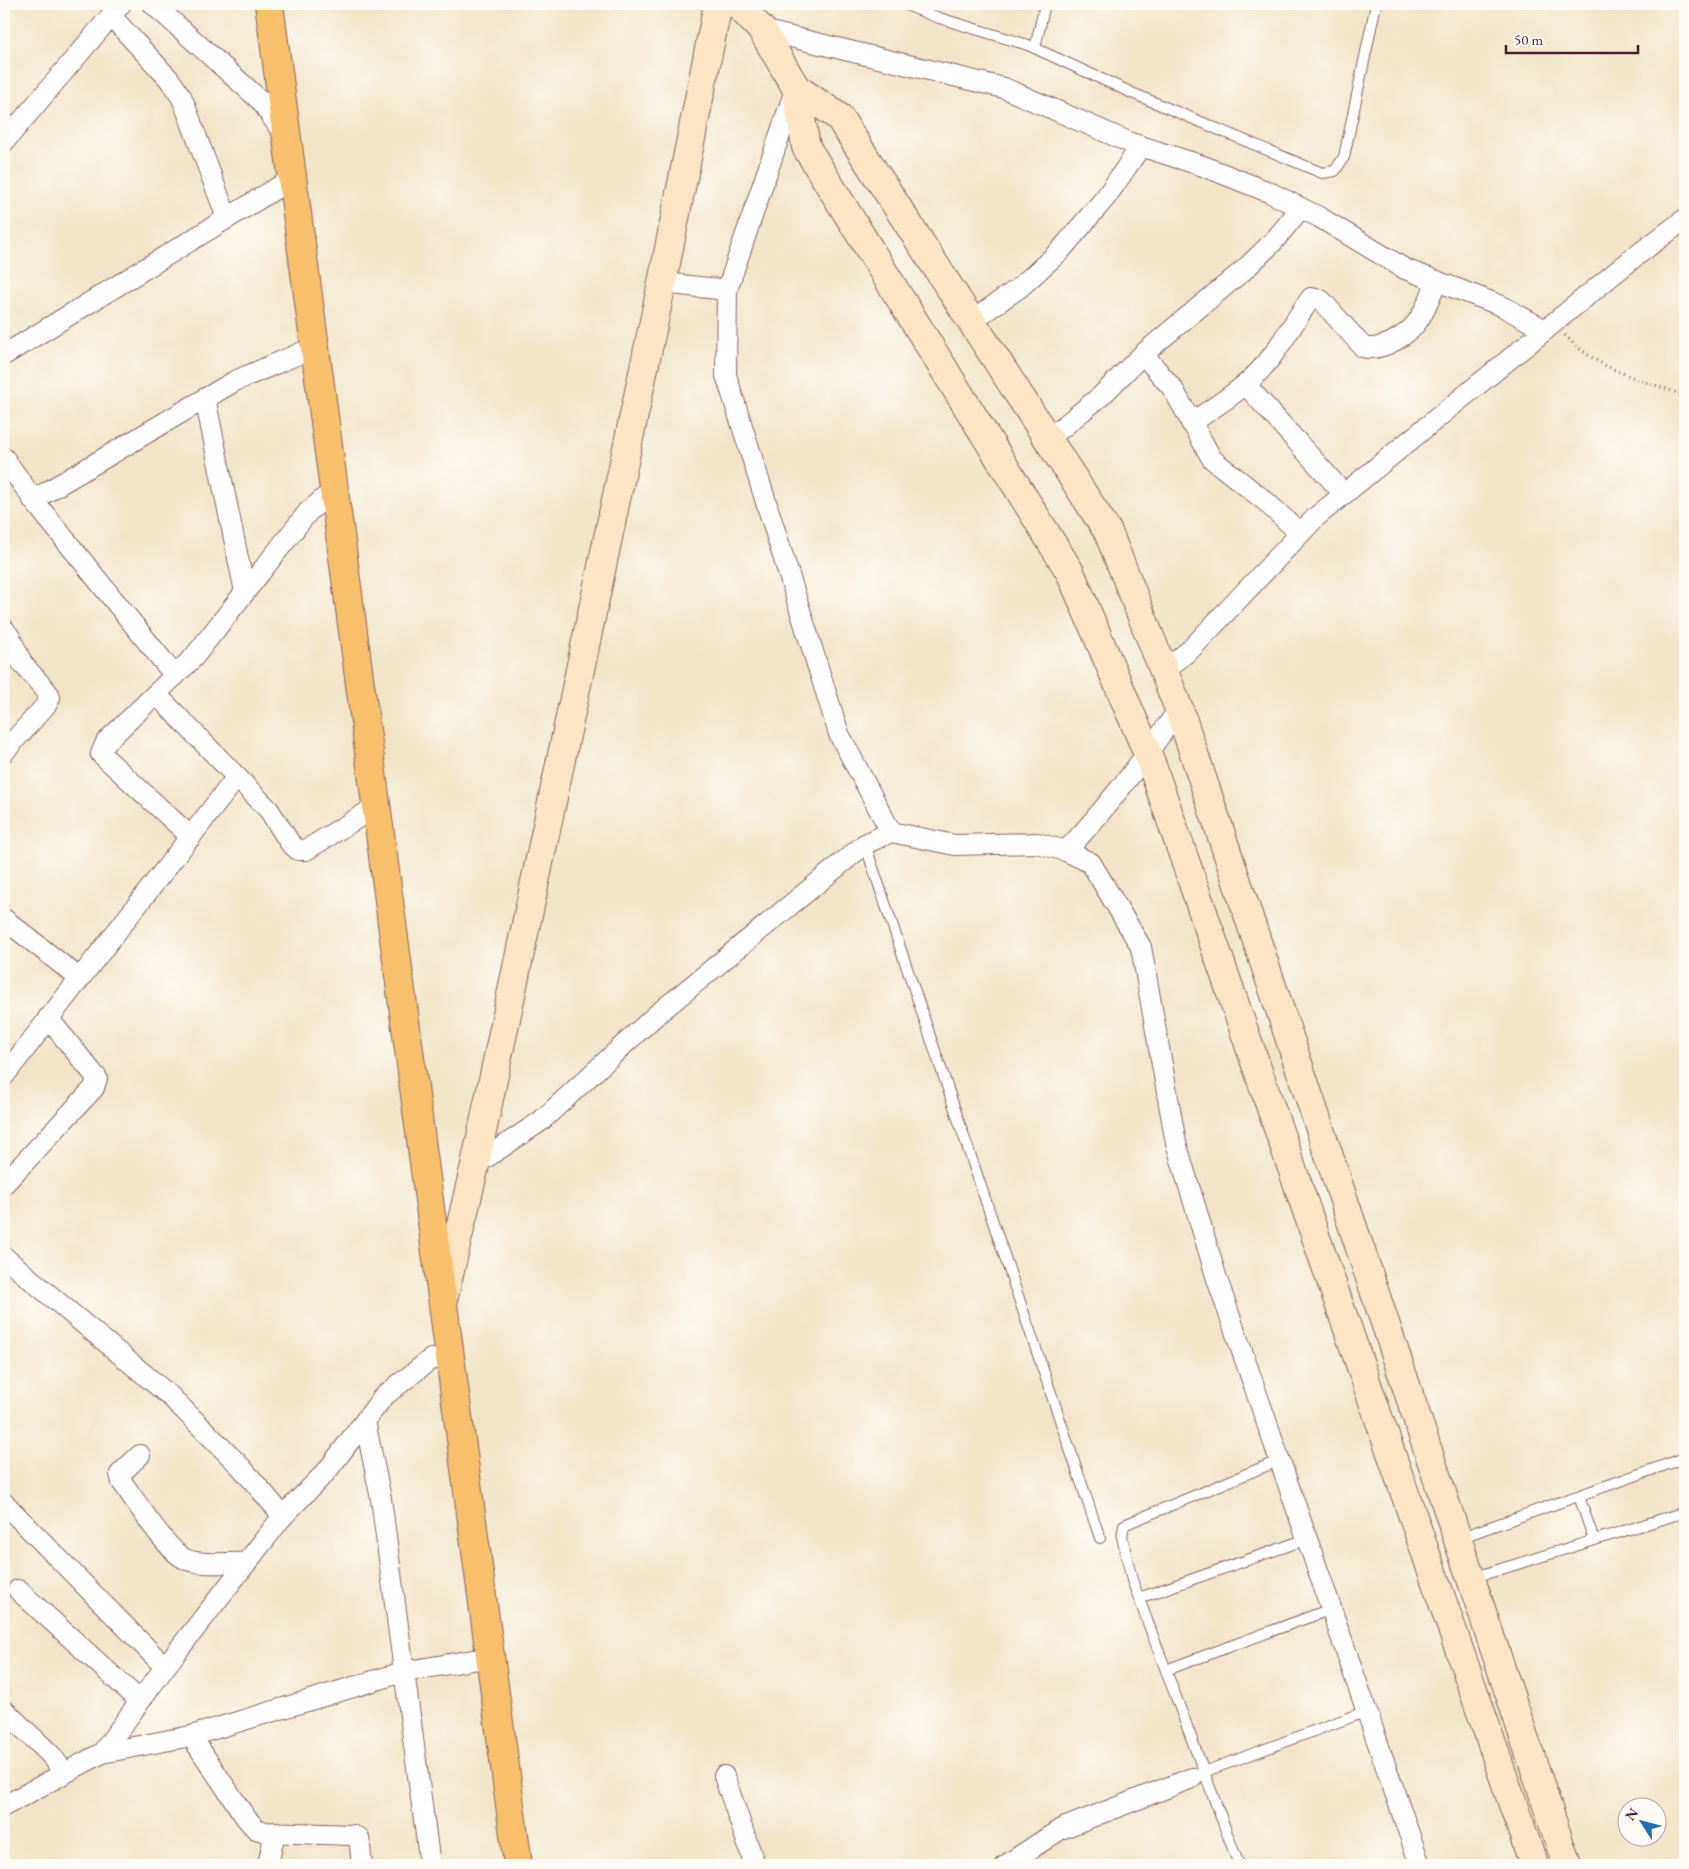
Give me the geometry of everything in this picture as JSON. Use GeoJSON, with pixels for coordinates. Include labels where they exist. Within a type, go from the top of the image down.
{"type":"FeatureCollection","features":[{"type":"Feature","properties":{"kind":"main road"},"geometry":{"type":"LineString","coordinates":[[269,4],[518,1865]]}},
{"type":"Feature","properties":{"kind":"street"},"geometry":{"type":"LineString","coordinates":[[153,4],[261,101],[287,140]]}},
{"type":"Feature","properties":{"kind":"street"},"geometry":{"type":"LineString","coordinates":[[443,1301],[474,1165],[662,283],[718,4]]}},
{"type":"Feature","properties":{"kind":"street"},"geometry":{"type":"LineString","coordinates":[[737,4],[762,30],[796,88],[806,147],[1070,572],[1148,754],[1534,1865]]}},
{"type":"Feature","properties":{"kind":"street"},"geometry":{"type":"LineString","coordinates":[[4,142],[116,10],[182,98],[226,218]]}},
{"type":"Feature","properties":{"kind":"street"},"geometry":{"type":"LineString","coordinates":[[762,30],[1004,88],[1141,146],[1212,170],[1271,193],[1301,208],[1405,269],[1549,326]]}},
{"type":"Feature","properties":{"kind":"street"},"geometry":{"type":"LineString","coordinates":[[796,88],[726,290],[726,375],[839,734],[891,832]]}},
{"type":"Feature","properties":{"kind":"street"},"geometry":{"type":"LineString","coordinates":[[796,88],[839,117],[1108,532],[1179,709],[1568,1865]]}},
{"type":"Feature","properties":{"kind":"street"},"geometry":{"type":"LineString","coordinates":[[971,321],[1019,288],[1060,251],[1106,198],[1141,146]]}},
{"type":"Feature","properties":{"kind":"street"},"geometry":{"type":"LineString","coordinates":[[4,356],[292,178]]}},
{"type":"Feature","properties":{"kind":"street"},"geometry":{"type":"LineString","coordinates":[[1048,440],[1101,396],[1143,354],[1245,269],[1273,242],[1301,208]]}},
{"type":"Feature","properties":{"kind":"street"},"geometry":{"type":"LineString","coordinates":[[1164,671],[1191,649],[1316,516],[1549,326],[1685,219]]}},
{"type":"Feature","properties":{"kind":"street"},"geometry":{"type":"LineString","coordinates":[[1191,423],[1246,385],[1272,357],[1290,326],[1311,298],[1321,300],[1363,347],[1379,348],[1411,329],[1421,317],[1437,281]]}},
{"type":"Feature","properties":{"kind":"street"},"geometry":{"type":"LineString","coordinates":[[662,283],[726,290]]}},
{"type":"Feature","properties":{"kind":"street"},"geometry":{"type":"LineString","coordinates":[[33,500],[235,381],[315,347]]}},
{"type":"Feature","properties":{"kind":"street"},"geometry":{"type":"LineString","coordinates":[[1143,354],[1172,389],[1212,459],[1265,501],[1300,533]]}},
{"type":"Feature","properties":{"kind":"street"},"geometry":{"type":"LineString","coordinates":[[1246,385],[1344,494]]}},
{"type":"Feature","properties":{"kind":"street"},"geometry":{"type":"LineString","coordinates":[[205,398],[245,592]]}},
{"type":"Feature","properties":{"kind":"street"},"geometry":{"type":"LineString","coordinates":[[4,458],[33,500],[175,676]]}},
{"type":"Feature","properties":{"kind":"street"},"geometry":{"type":"LineString","coordinates":[[191,837],[101,754],[106,742],[193,658],[308,512],[334,490]]}},
{"type":"Feature","properties":{"kind":"street"},"geometry":{"type":"LineString","coordinates":[[4,752],[50,698],[49,694],[22,663],[6,636]]}},
{"type":"Feature","properties":{"kind":"street"},"geometry":{"type":"LineString","coordinates":[[156,694],[269,810],[290,843],[298,850],[306,850],[377,806]]}},
{"type":"Feature","properties":{"kind":"street"},"geometry":{"type":"LineString","coordinates":[[1066,851],[1086,830],[1148,754],[1179,709]]}},
{"type":"Feature","properties":{"kind":"street"},"geometry":{"type":"LineString","coordinates":[[4,1076],[237,777]]}},
{"type":"Feature","properties":{"kind":"street"},"geometry":{"type":"LineString","coordinates":[[474,1165],[541,1121],[655,1016],[865,844],[891,832],[955,845],[1037,843],[1066,851],[1091,863],[1141,947],[1176,1143],[1217,1279],[1420,1865]]}},
{"type":"Feature","properties":{"kind":"street"},"geometry":{"type":"LineString","coordinates":[[4,919],[79,978]]}},
{"type":"Feature","properties":{"kind":"street"},"geometry":{"type":"LineString","coordinates":[[4,1184],[94,1088],[98,1078],[48,1018]]}},
{"type":"Feature","properties":{"kind":"street"},"geometry":{"type":"LineString","coordinates":[[4,1257],[170,1396],[241,1466],[283,1516]]}},
{"type":"Feature","properties":{"kind":"street"},"geometry":{"type":"LineString","coordinates":[[1350,1336],[1387,1328]]}},
{"type":"Feature","properties":{"kind":"street"},"geometry":{"type":"LineString","coordinates":[[102,1753],[165,1667],[283,1516],[327,1471],[383,1397],[431,1359],[451,1360]]}},
{"type":"Feature","properties":{"kind":"street"},"geometry":{"type":"LineString","coordinates":[[365,1421],[381,1499],[430,1865]]}},
{"type":"Feature","properties":{"kind":"street"},"geometry":{"type":"LineString","coordinates":[[140,1455],[120,1474],[122,1482],[171,1546],[186,1560],[246,1563]]}},
{"type":"Feature","properties":{"kind":"street"},"geometry":{"type":"LineString","coordinates":[[4,1503],[165,1667]]}},
{"type":"Feature","properties":{"kind":"street"},"geometry":{"type":"LineString","coordinates":[[1426,1554],[1459,1540]]}},
{"type":"Feature","properties":{"kind":"street"},"geometry":{"type":"LineString","coordinates":[[1442,1601],[1473,1585]]}},
{"type":"Feature","properties":{"kind":"street"},"geometry":{"type":"LineString","coordinates":[[18,1590],[140,1701]]}},
{"type":"Feature","properties":{"kind":"street"},"geometry":{"type":"LineString","coordinates":[[4,1806],[102,1753],[191,1736],[403,1672],[490,1657]]}},
{"type":"Feature","properties":{"kind":"street"},"geometry":{"type":"LineString","coordinates":[[4,1710],[50,1754],[65,1773]]}},
{"type":"Feature","properties":{"kind":"street"},"geometry":{"type":"LineString","coordinates":[[191,1736],[246,1818],[256,1829],[275,1832],[352,1835],[359,1838],[362,1865]]}},
{"type":"Feature","properties":{"kind":"street"},"geometry":{"type":"LineString","coordinates":[[1006,1865],[1038,1856],[1061,1829],[1198,1775]]}},
{"type":"Feature","properties":{"kind":"street"},"geometry":{"type":"LineString","coordinates":[[724,1776],[755,1865]]}},
{"type":"Feature","properties":{"kind":"street"},"geometry":{"type":"LineString","coordinates":[[268,1865],[275,1832]]}},
{"type":"Feature","properties":{"kind":"lane"},"geometry":{"type":"LineString","coordinates":[[904,4],[939,18],[1035,48],[1132,93],[1322,173],[1335,171],[1344,157],[1376,4]]}},
{"type":"Feature","properties":{"kind":"lane"},"geometry":{"type":"LineString","coordinates":[[1035,48],[1045,4]]}},
{"type":"Feature","properties":{"kind":"lane"},"geometry":{"type":"LineString","coordinates":[[865,844],[1100,1538]]}},
{"type":"Feature","properties":{"kind":"lane"},"geometry":{"type":"LineString","coordinates":[[1459,1540],[1685,1458]]}},
{"type":"Feature","properties":{"kind":"lane"},"geometry":{"type":"LineString","coordinates":[[1238,1865],[1198,1775],[1166,1670],[1139,1598],[1122,1537],[1124,1525],[1280,1460]]}},
{"type":"Feature","properties":{"kind":"lane"},"geometry":{"type":"LineString","coordinates":[[1580,1496],[1594,1540]]}},
{"type":"Feature","properties":{"kind":"lane"},"geometry":{"type":"LineString","coordinates":[[1473,1585],[1594,1540],[1685,1512]]}},
{"type":"Feature","properties":{"kind":"lane"},"geometry":{"type":"LineString","coordinates":[[1139,1598],[1307,1539]]}},
{"type":"Feature","properties":{"kind":"lane"},"geometry":{"type":"LineString","coordinates":[[1166,1670],[1331,1609]]}},
{"type":"Feature","properties":{"kind":"lane"},"geometry":{"type":"LineString","coordinates":[[1198,1775],[1367,1711]]}},
{"type":"Feature","properties":{"kind":"path"},"geometry":{"type":"LineString","coordinates":[[1549,326],[1583,354],[1608,368],[1685,396]]}}]}
